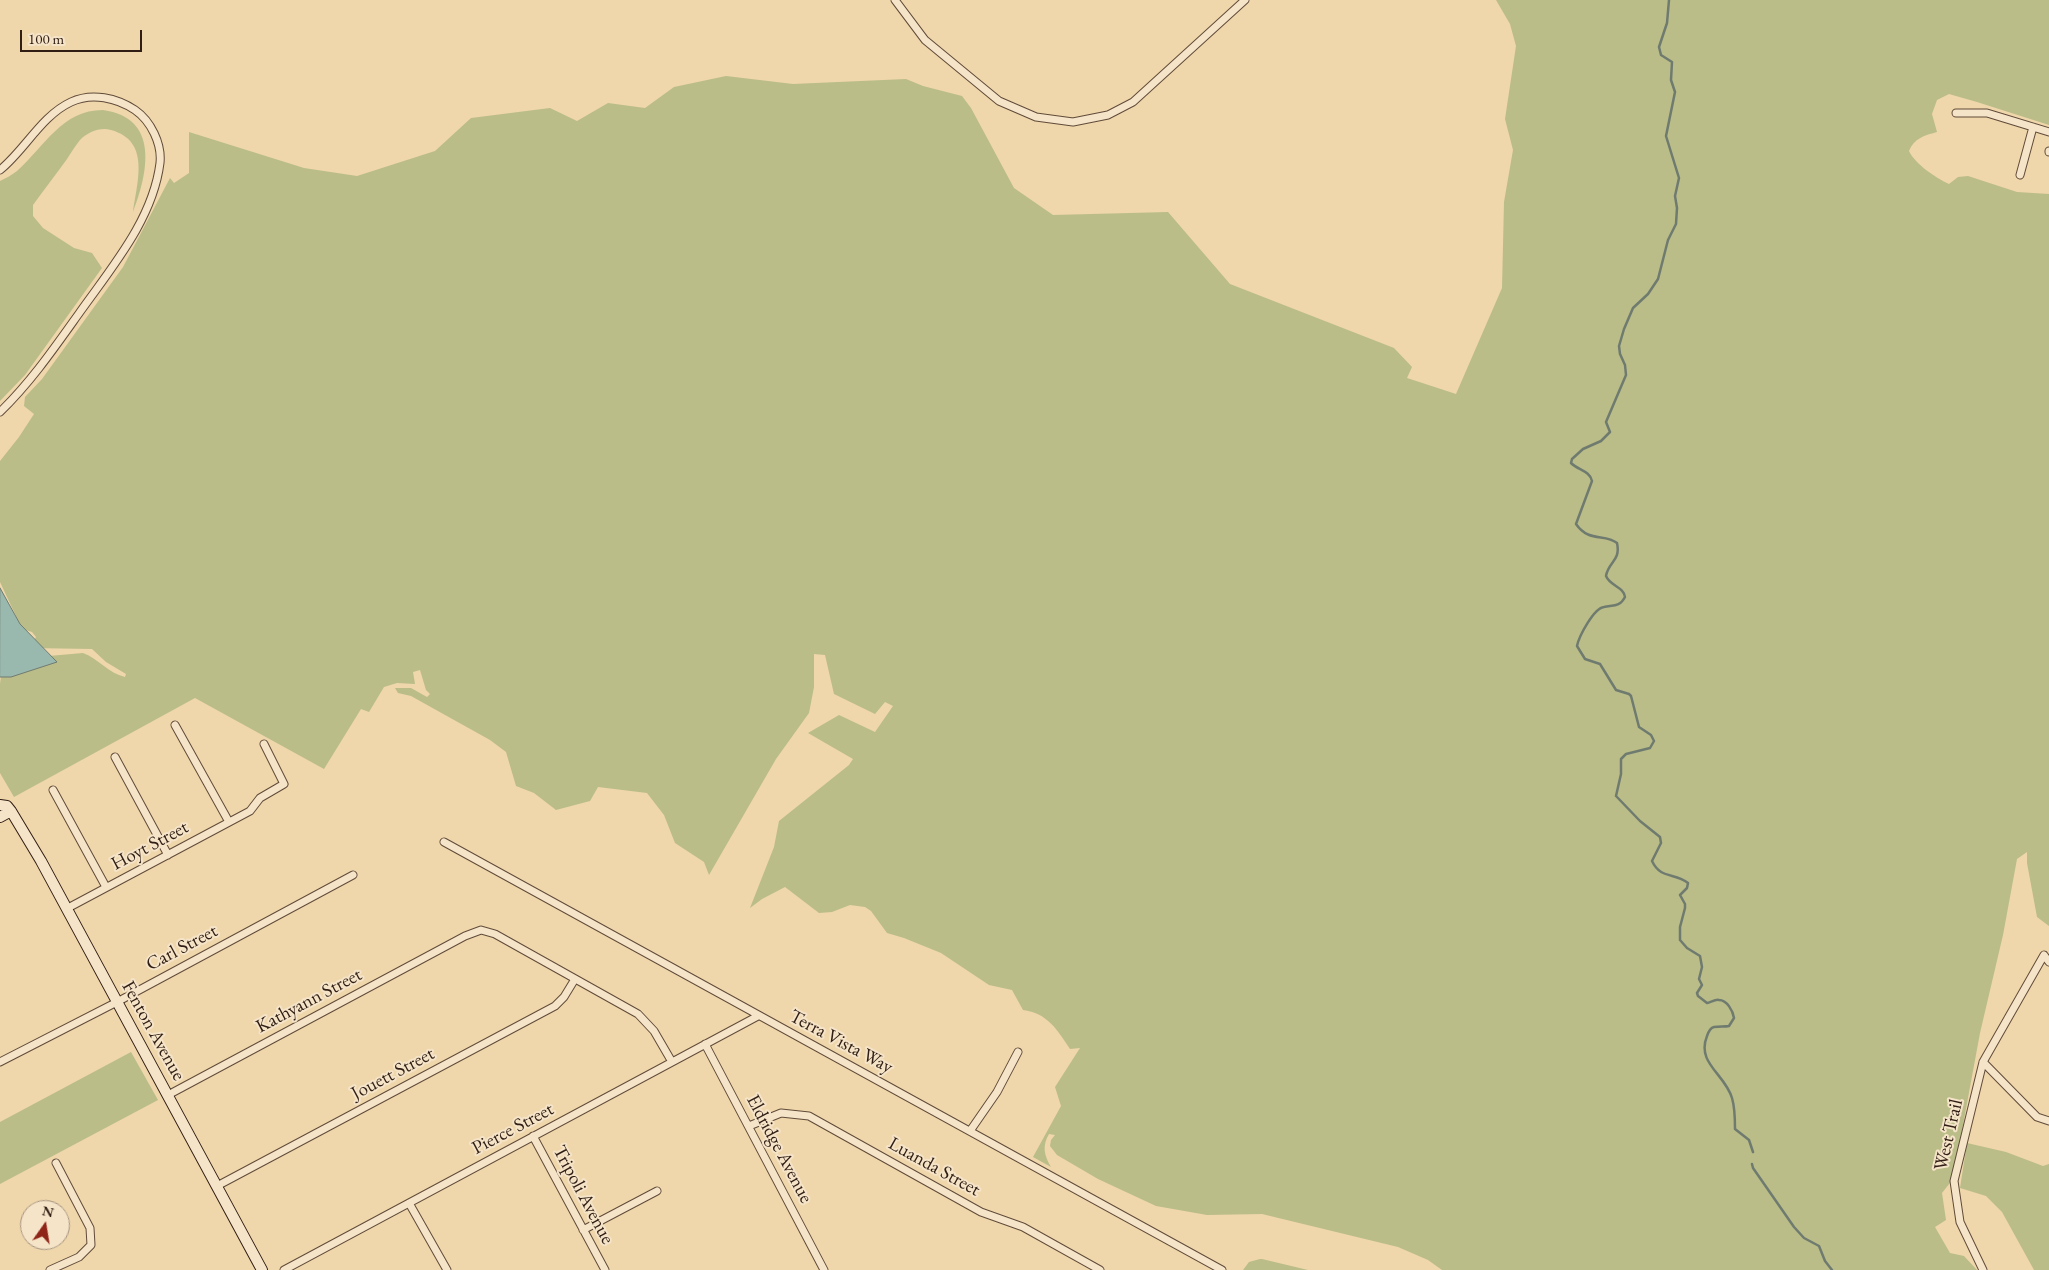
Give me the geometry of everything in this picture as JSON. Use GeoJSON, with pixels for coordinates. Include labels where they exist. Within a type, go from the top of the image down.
{"type":"FeatureCollection","features":[{"type":"Feature","properties":{"kind":"street"},"geometry":{"type":"LineString","coordinates":[[895,0],[925,40],[999,101],[1036,117],[1073,122],[1108,115],[1133,102],[1245,0]]}},
{"type":"Feature","properties":{"kind":"street"},"geometry":{"type":"LineString","coordinates":[[0,170],[59,109],[72,101],[91,97],[110,98],[127,104],[149,124],[159,146],[160,162],[156,183],[148,205],[124,250],[45,362],[0,412]]}},
{"type":"Feature","properties":{"kind":"street"},"geometry":{"type":"LineString","coordinates":[[1956,113],[1982,112],[2049,132]]}},
{"type":"Feature","properties":{"kind":"street"},"geometry":{"type":"LineString","coordinates":[[2020,175],[2033,128]]}},
{"type":"Feature","properties":{"kind":"street"},"geometry":{"type":"LineString","coordinates":[[175,726],[229,822]]}},
{"type":"Feature","properties":{"kind":"street","name":"Hoyt Street"},"geometry":{"type":"LineString","coordinates":[[66,908],[250,811],[260,798],[284,784],[264,744]]}},
{"type":"Feature","properties":{"kind":"street"},"geometry":{"type":"LineString","coordinates":[[115,757],[168,855]]}},
{"type":"Feature","properties":{"kind":"street"},"geometry":{"type":"LineString","coordinates":[[53,790],[106,887]]}},
{"type":"Feature","properties":{"kind":"street"},"geometry":{"type":"LineString","coordinates":[[0,805],[7,806],[11,811],[0,817]]}},
{"type":"Feature","properties":{"kind":"street","name":"Fenton Avenue"},"geometry":{"type":"LineString","coordinates":[[11,811],[66,908],[262,1270]]}},
{"type":"Feature","properties":{"kind":"street","name":"Terra Vista Way"},"geometry":{"type":"LineString","coordinates":[[444,842],[1222,1270]]}},
{"type":"Feature","properties":{"kind":"street","name":"Carl Street"},"geometry":{"type":"LineString","coordinates":[[0,1062],[117,1002],[353,875]]}},
{"type":"Feature","properties":{"kind":"street","name":"Kathyann Street"},"geometry":{"type":"LineString","coordinates":[[168,1095],[465,936],[480,930],[495,934],[575,979]]}},
{"type":"Feature","properties":{"kind":"street","name":"West Trail"},"geometry":{"type":"LineString","coordinates":[[1984,1270],[1960,1222],[1954,1181],[1983,1062],[2044,955],[2049,962]]}},
{"type":"Feature","properties":{"kind":"street"},"geometry":{"type":"LineString","coordinates":[[575,979],[638,1014],[654,1031],[672,1062]]}},
{"type":"Feature","properties":{"kind":"street","name":"Jouett Street"},"geometry":{"type":"LineString","coordinates":[[218,1186],[555,1006],[564,997],[575,979]]}},
{"type":"Feature","properties":{"kind":"street","name":"Pierce Street"},"geometry":{"type":"LineString","coordinates":[[284,1270],[758,1016]]}},
{"type":"Feature","properties":{"kind":"street","name":"Eldridge Avenue"},"geometry":{"type":"LineString","coordinates":[[705,1044],[824,1270]]}},
{"type":"Feature","properties":{"kind":"street"},"geometry":{"type":"LineString","coordinates":[[970,1131],[997,1092],[1018,1052]]}},
{"type":"Feature","properties":{"kind":"street"},"geometry":{"type":"LineString","coordinates":[[1983,1062],[2038,1116],[2049,1120]]}},
{"type":"Feature","properties":{"kind":"street","name":"Luanda Street"},"geometry":{"type":"LineString","coordinates":[[749,1126],[781,1113],[809,1116],[981,1212],[1023,1227],[1100,1270]]}},
{"type":"Feature","properties":{"kind":"street","name":"Tripoli Avenue"},"geometry":{"type":"LineString","coordinates":[[533,1136],[605,1270]]}},
{"type":"Feature","properties":{"kind":"street"},"geometry":{"type":"LineString","coordinates":[[50,1270],[79,1257],[91,1244],[90,1228],[56,1163]]}},
{"type":"Feature","properties":{"kind":"street"},"geometry":{"type":"LineString","coordinates":[[583,1230],[657,1190]]}},
{"type":"Feature","properties":{"kind":"street"},"geometry":{"type":"LineString","coordinates":[[409,1203],[447,1270]]}},
{"type":"Feature","properties":{"kind":"green space"},"geometry":{"type":"Polygon","coordinates":[[[1496,0],[2049,0],[2049,125],[1949,94],[1937,100],[1932,114],[1937,132],[1920,138],[1909,151],[1926,170],[1949,184],[1958,177],[1968,176],[2017,192],[2049,194],[2049,926],[2037,917],[2027,863],[2027,852],[2017,859],[2003,935],[1980,1033],[1953,1179],[1942,1193],[1946,1220],[1935,1227],[1950,1253],[1964,1256],[1977,1270],[1442,1270],[1428,1260],[1398,1247],[1262,1214],[1207,1215],[1156,1206],[1098,1179],[1057,1155],[1050,1146],[1051,1140],[1055,1135],[1049,1134],[1045,1143],[1045,1150],[1051,1167],[1033,1157],[1061,1106],[1055,1087],[1080,1048],[1070,1049],[1051,1023],[1039,1015],[1023,1010],[1012,990],[989,985],[941,953],[887,933],[871,911],[865,907],[850,905],[832,912],[819,913],[785,887],[762,899],[750,908],[774,847],[779,821],[849,765],[853,759],[808,733],[839,715],[875,732],[893,706],[885,702],[875,714],[834,694],[825,655],[814,654],[814,687],[809,713],[776,759],[709,875],[704,862],[675,843],[664,815],[647,793],[598,787],[590,801],[556,810],[534,793],[516,786],[506,752],[490,740],[411,696],[398,693],[395,688],[411,688],[427,697],[430,694],[426,690],[420,670],[413,672],[415,684],[397,683],[384,687],[369,712],[361,709],[324,769],[195,698],[14,797],[0,773],[0,684],[3,660],[83,653],[119,675],[125,677],[126,674],[106,662],[92,649],[30,648],[36,637],[32,632],[22,629],[0,582],[0,461],[34,414],[24,406],[25,397],[42,379],[123,267],[170,178],[174,183],[189,173],[189,132],[304,168],[357,176],[435,151],[471,118],[550,108],[577,121],[608,103],[645,108],[674,87],[726,76],[793,84],[906,79],[923,86],[962,96],[971,108],[1014,188],[1053,215],[1168,212],[1230,284],[1394,348],[1412,367],[1407,378],[1456,394],[1502,288],[1504,202],[1513,150],[1505,119],[1516,46],[1510,24],[1496,0]]]}},
{"type":"Feature","properties":{"kind":"green space"},"geometry":{"type":"Polygon","coordinates":[[[103,110],[121,115],[134,124],[141,136],[145,149],[143,181],[133,212],[138,176],[137,153],[132,143],[124,135],[107,129],[94,131],[78,142],[33,205],[33,216],[43,228],[74,248],[92,253],[102,268],[25,375],[0,401],[0,181],[17,171],[65,123],[76,116],[103,110]]]}},
{"type":"Feature","properties":{"kind":"green space"},"geometry":{"type":"Polygon","coordinates":[[[131,1052],[158,1100],[0,1184],[0,1122],[131,1052]]]}},
{"type":"Feature","properties":{"kind":"green space"},"geometry":{"type":"Polygon","coordinates":[[[1967,1143],[2006,1152],[2043,1166],[2049,1164],[2049,1270],[2034,1270],[2002,1212],[1986,1196],[1960,1188],[1967,1143]]]}},
{"type":"Feature","properties":{"kind":"green space"},"geometry":{"type":"Polygon","coordinates":[[[1260,1259],[1308,1270],[1243,1270],[1249,1262],[1260,1259]]]}},
{"type":"Feature","properties":{"kind":"water"},"geometry":{"type":"Polygon","coordinates":[[[0,588],[20,624],[57,662],[11,677],[0,677],[0,588]]]}},
{"type":"Feature","properties":{"kind":"waterway"},"geometry":{"type":"LineString","coordinates":[[1669,0],[1667,23],[1659,47],[1661,55],[1672,62],[1671,80],[1675,92],[1666,136],[1679,178],[1675,196],[1677,208],[1676,224],[1668,240],[1658,279],[1648,294],[1633,308],[1624,329],[1619,346],[1626,375],[1606,422],[1610,432],[1601,441],[1583,449],[1572,459],[1571,463],[1589,475],[1592,481],[1576,524],[1586,534],[1607,538],[1617,543],[1616,558],[1609,567],[1606,576],[1622,591],[1625,597],[1619,604],[1604,607],[1596,612],[1584,630],[1577,646],[1585,659],[1600,664],[1616,690],[1631,696],[1639,727],[1651,735],[1654,741],[1650,748],[1626,754],[1621,759],[1621,774],[1616,796],[1640,821],[1660,837],[1661,843],[1652,861],[1656,867],[1660,871],[1688,883],[1687,888],[1680,895],[1685,904],[1680,927],[1680,940],[1687,948],[1700,956],[1702,967],[1699,979],[1702,985],[1697,993],[1698,996],[1707,1003],[1722,1000],[1731,1009],[1734,1018],[1729,1026],[1710,1029],[1707,1035],[1705,1054],[1724,1082],[1732,1098],[1735,1129],[1749,1140],[1753,1152]]}},
{"type":"Feature","properties":{"kind":"waterway"},"geometry":{"type":"LineString","coordinates":[[1752,1164],[1794,1227],[1804,1238],[1819,1246],[1825,1261],[1832,1270]]}}]}
